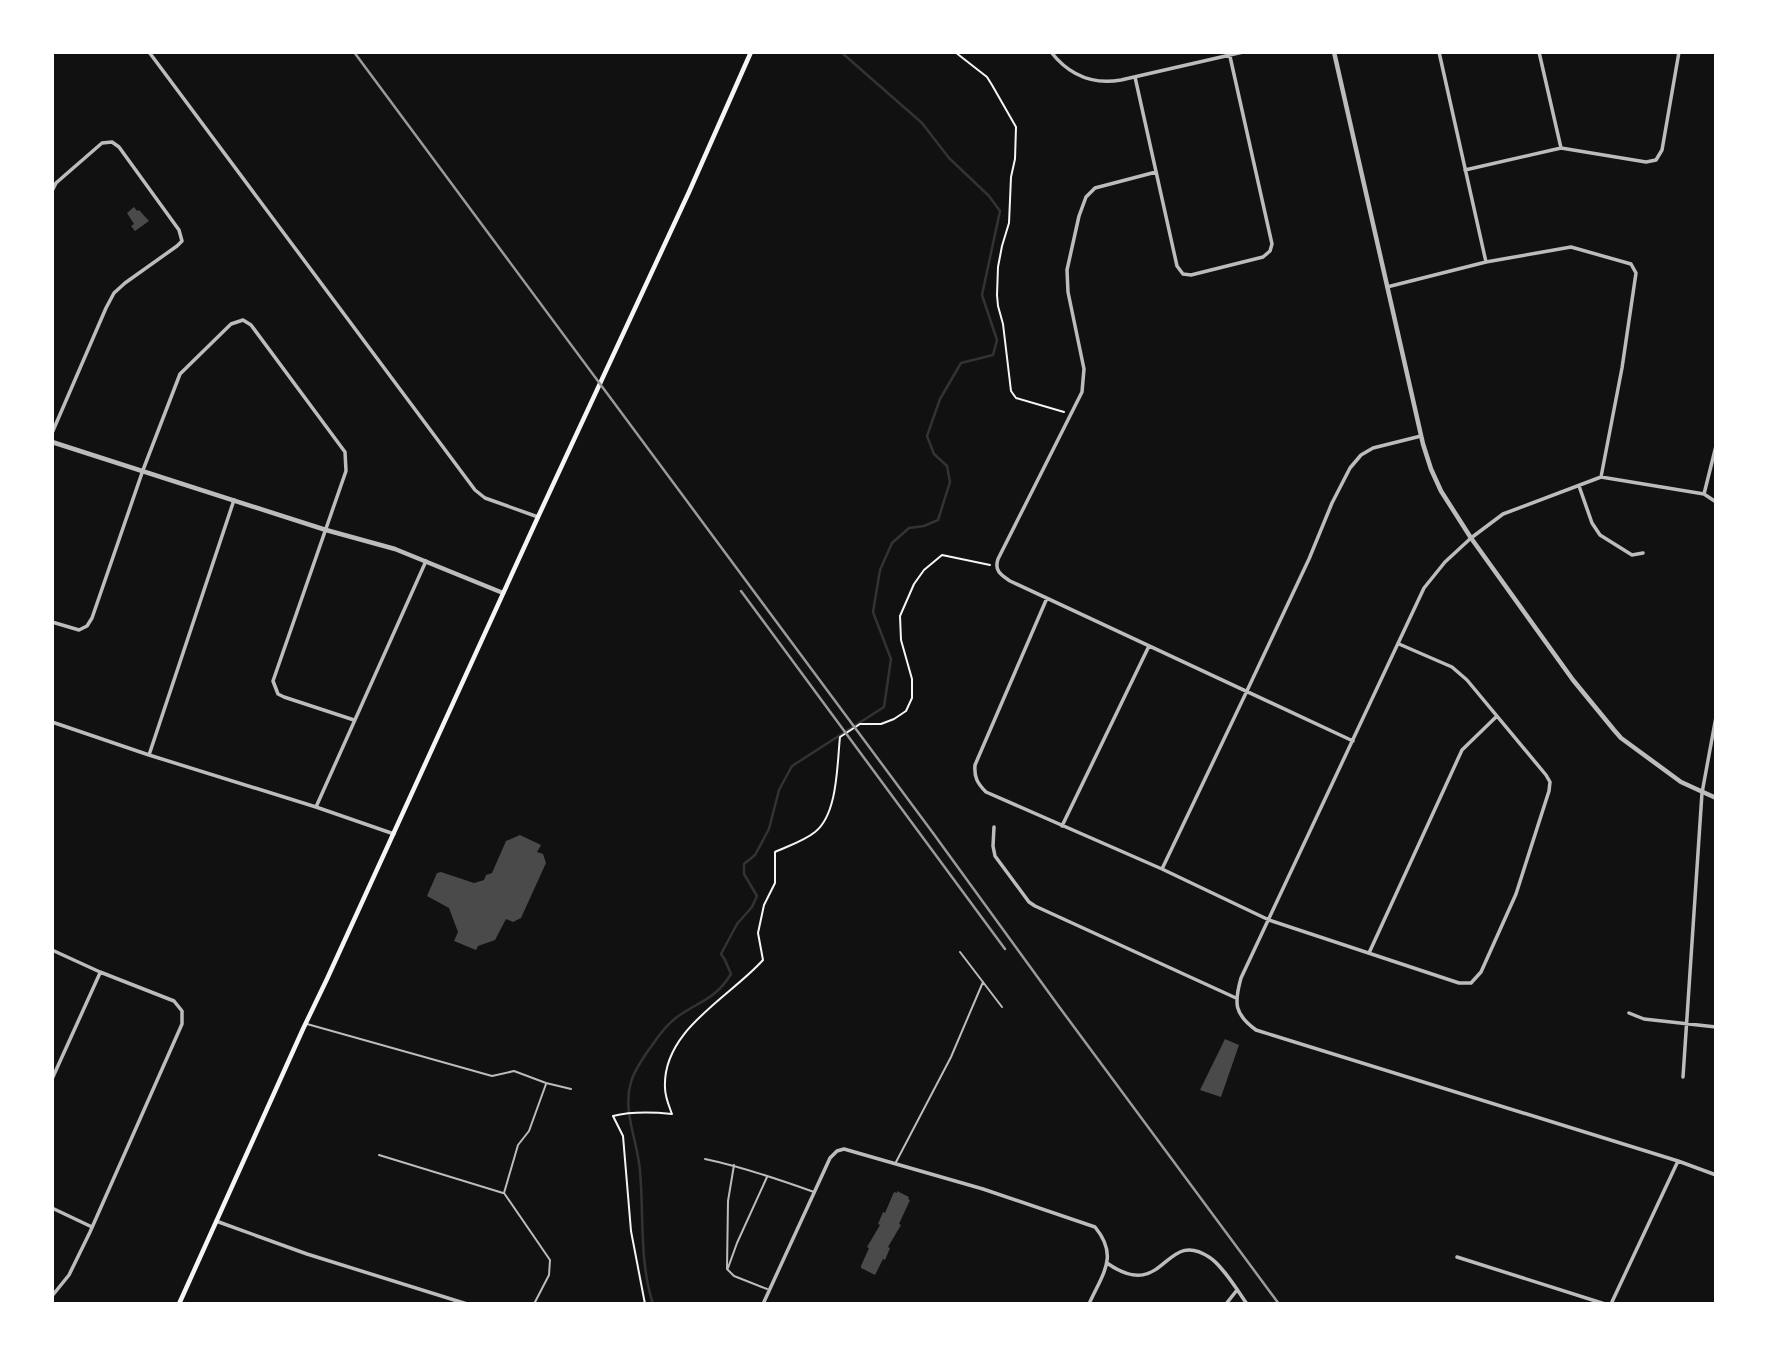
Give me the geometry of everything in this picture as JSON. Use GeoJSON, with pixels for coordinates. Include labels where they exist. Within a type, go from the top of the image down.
{"type":"FeatureCollection","features":[{"type":"Feature","properties":{"kind":"main road"},"geometry":{"type":"LineString","coordinates":[[179,1304],[751,52]]}},
{"type":"Feature","properties":{"kind":"street"},"geometry":{"type":"LineString","coordinates":[[149,52],[468,483],[485,498],[538,517]]}},
{"type":"Feature","properties":{"kind":"street"},"geometry":{"type":"LineString","coordinates":[[1051,52],[1067,69],[1079,76],[1114,82],[1243,52]]}},
{"type":"Feature","properties":{"kind":"street"},"geometry":{"type":"LineString","coordinates":[[1334,52],[1421,436],[1441,491],[1471,538],[1573,680],[1621,738],[1681,782],[1716,798]]}},
{"type":"Feature","properties":{"kind":"street"},"geometry":{"type":"LineString","coordinates":[[1438,52],[1486,262]]}},
{"type":"Feature","properties":{"kind":"street"},"geometry":{"type":"LineString","coordinates":[[1538,52],[1561,148]]}},
{"type":"Feature","properties":{"kind":"street"},"geometry":{"type":"LineString","coordinates":[[1465,170],[1561,148],[1646,162],[1656,160],[1662,150],[1679,52]]}},
{"type":"Feature","properties":{"kind":"street"},"geometry":{"type":"LineString","coordinates":[[1135,77],[1177,266],[1183,274],[1191,275],[1263,257],[1270,251],[1272,244],[1229,54]]}},
{"type":"Feature","properties":{"kind":"street"},"geometry":{"type":"LineString","coordinates":[[52,191],[56,183],[102,143],[112,142],[119,147],[178,230],[182,241],[114,293],[52,433]]}},
{"type":"Feature","properties":{"kind":"street"},"geometry":{"type":"LineString","coordinates":[[1156,172],[1095,188],[1086,197],[1067,270],[1068,292],[1084,369],[1082,392],[996,566],[999,574],[1010,581],[1353,741]]}},
{"type":"Feature","properties":{"kind":"street"},"geometry":{"type":"LineString","coordinates":[[1387,287],[1486,262],[1571,247],[1631,264],[1636,273],[1622,368],[1601,477]]}},
{"type":"Feature","properties":{"kind":"street"},"geometry":{"type":"LineString","coordinates":[[52,622],[79,630],[87,626],[180,374],[231,324],[243,320],[251,325],[345,452],[346,471],[273,681],[278,694],[284,697],[354,720]]}},
{"type":"Feature","properties":{"kind":"street"},"geometry":{"type":"LineString","coordinates":[[1161,869],[1350,468],[1361,454],[1373,448],[1421,436]]}},
{"type":"Feature","properties":{"kind":"street"},"geometry":{"type":"LineString","coordinates":[[52,442],[326,530],[395,549],[503,593]]}},
{"type":"Feature","properties":{"kind":"street"},"geometry":{"type":"LineString","coordinates":[[1704,494],[1716,446]]}},
{"type":"Feature","properties":{"kind":"street"},"geometry":{"type":"LineString","coordinates":[[1716,502],[1704,494],[1601,477],[1507,512],[1471,538],[1445,562],[1424,588],[1241,978],[1236,998],[1237,1009],[1245,1022],[1269,1035],[1716,1175]]}},
{"type":"Feature","properties":{"kind":"street"},"geometry":{"type":"LineString","coordinates":[[1579,486],[1592,523],[1600,535],[1632,555],[1643,553]]}},
{"type":"Feature","properties":{"kind":"street"},"geometry":{"type":"LineString","coordinates":[[149,755],[234,500]]}},
{"type":"Feature","properties":{"kind":"street"},"geometry":{"type":"LineString","coordinates":[[316,807],[426,561]]}},
{"type":"Feature","properties":{"kind":"street"},"geometry":{"type":"LineString","coordinates":[[1047,598],[975,765],[974,776],[986,792],[1269,920],[1459,983],[1471,983],[1481,972],[1516,894],[1550,782],[1467,680],[1452,667],[1398,643]]}},
{"type":"Feature","properties":{"kind":"street"},"geometry":{"type":"LineString","coordinates":[[1062,826],[1149,646]]}},
{"type":"Feature","properties":{"kind":"street"},"geometry":{"type":"LineString","coordinates":[[1369,953],[1462,750],[1497,716]]}},
{"type":"Feature","properties":{"kind":"street"},"geometry":{"type":"LineString","coordinates":[[1683,1077],[1702,793],[1716,717]]}},
{"type":"Feature","properties":{"kind":"street"},"geometry":{"type":"LineString","coordinates":[[52,722],[394,834]]}},
{"type":"Feature","properties":{"kind":"street"},"geometry":{"type":"LineString","coordinates":[[994,827],[995,856],[1029,902],[1236,998]]}},
{"type":"Feature","properties":{"kind":"street"},"geometry":{"type":"LineString","coordinates":[[52,950],[174,1001],[182,1011],[182,1024],[92,1227],[69,1275],[52,1296]]}},
{"type":"Feature","properties":{"kind":"street"},"geometry":{"type":"LineString","coordinates":[[52,1079],[100,972]]}},
{"type":"Feature","properties":{"kind":"street"},"geometry":{"type":"LineString","coordinates":[[1629,1013],[1644,1019],[1716,1027]]}},
{"type":"Feature","properties":{"kind":"street"},"geometry":{"type":"LineString","coordinates":[[763,1304],[830,1157],[844,1149],[983,1189],[1095,1227],[1108,1249],[1107,1263],[1089,1304]]}},
{"type":"Feature","properties":{"kind":"street"},"geometry":{"type":"LineString","coordinates":[[1611,1304],[1678,1161]]}},
{"type":"Feature","properties":{"kind":"street"},"geometry":{"type":"LineString","coordinates":[[52,1208],[92,1227]]}},
{"type":"Feature","properties":{"kind":"street"},"geometry":{"type":"LineString","coordinates":[[216,1221],[307,1254],[467,1304]]}},
{"type":"Feature","properties":{"kind":"street"},"geometry":{"type":"LineString","coordinates":[[1107,1263],[1129,1275],[1142,1276],[1157,1270],[1177,1252],[1203,1253],[1214,1260],[1247,1304]]}},
{"type":"Feature","properties":{"kind":"street"},"geometry":{"type":"LineString","coordinates":[[1457,1257],[1605,1304]]}},
{"type":"Feature","properties":{"kind":"street"},"geometry":{"type":"LineString","coordinates":[[1226,1304],[1237,1290]]}},
{"type":"Feature","properties":{"kind":"lane"},"geometry":{"type":"LineString","coordinates":[[960,952],[1002,1007]]}},
{"type":"Feature","properties":{"kind":"lane"},"geometry":{"type":"LineString","coordinates":[[895,1164],[951,1057],[983,982]]}},
{"type":"Feature","properties":{"kind":"lane"},"geometry":{"type":"LineString","coordinates":[[306,1023],[492,1076],[514,1071],[571,1089]]}},
{"type":"Feature","properties":{"kind":"lane"},"geometry":{"type":"LineString","coordinates":[[504,1193],[518,1145],[529,1131],[546,1083]]}},
{"type":"Feature","properties":{"kind":"lane"},"geometry":{"type":"LineString","coordinates":[[379,1155],[504,1193],[551,1260],[549,1275],[534,1304]]}},
{"type":"Feature","properties":{"kind":"lane"},"geometry":{"type":"LineString","coordinates":[[705,1160],[734,1165],[814,1192]]}},
{"type":"Feature","properties":{"kind":"lane"},"geometry":{"type":"LineString","coordinates":[[734,1165],[728,1201],[727,1269],[734,1276],[769,1290]]}},
{"type":"Feature","properties":{"kind":"lane"},"geometry":{"type":"LineString","coordinates":[[727,1269],[768,1175]]}},
{"type":"Feature","properties":{"kind":"path"},"geometry":{"type":"LineString","coordinates":[[955,52],[986,77],[1016,127],[1009,223],[998,267],[997,295],[1011,391],[1016,398],[1065,412]]}},
{"type":"Feature","properties":{"kind":"path"},"geometry":{"type":"LineString","coordinates":[[645,1304],[631,1231],[623,1136],[613,1116],[636,1113],[672,1114],[664,1086],[667,1065],[678,1041],[690,1026],[763,960],[758,933],[764,905],[775,883],[775,852],[814,833],[822,825],[831,807],[840,737],[860,723],[881,724],[906,711],[912,698],[912,680],[901,640],[900,616],[914,584],[924,570],[942,555],[991,565]]}},
{"type":"Feature","properties":{"kind":"building"},"geometry":{"type":"Polygon","coordinates":[[[134,207],[149,221],[135,231],[127,213],[134,207]]]}},
{"type":"Feature","properties":{"kind":"building"},"geometry":{"type":"Polygon","coordinates":[[[520,835],[541,845],[537,852],[543,854],[546,863],[521,918],[513,922],[506,919],[495,940],[478,946],[476,950],[454,941],[458,932],[449,908],[427,896],[437,873],[474,883],[484,880],[486,875],[492,873],[506,841],[520,835]]]}},
{"type":"Feature","properties":{"kind":"building"},"geometry":{"type":"Polygon","coordinates":[[[1225,1039],[1239,1045],[1221,1097],[1200,1090],[1225,1039]]]}},
{"type":"Feature","properties":{"kind":"building"},"geometry":{"type":"Polygon","coordinates":[[[897,1191],[910,1200],[899,1224],[901,1225],[888,1247],[890,1248],[885,1260],[883,1259],[875,1275],[861,1266],[869,1248],[867,1247],[880,1225],[878,1224],[883,1212],[885,1213],[894,1192],[897,1191]]]}},
{"type":"Feature","properties":{"kind":"waterway"},"geometry":{"type":"LineString","coordinates":[[653,1304],[644,1255],[639,1160],[628,1104],[633,1078],[647,1052],[667,1026],[713,995],[731,974],[721,954],[737,924],[752,907],[757,896],[744,874],[744,864],[755,855],[769,829],[779,790],[792,766],[884,707],[891,659],[873,612],[880,570],[892,543],[909,528],[938,520],[950,482],[947,466],[934,454],[927,436],[940,399],[961,363],[993,355],[997,340],[982,295],[1000,211],[989,196],[949,158],[922,123],[841,52]]}},
{"type":"Feature","properties":{"kind":"railway"},"geometry":{"type":"LineString","coordinates":[[354,52],[1279,1304]]}},
{"type":"Feature","properties":{"kind":"railway"},"geometry":{"type":"LineString","coordinates":[[741,591],[1005,949]]}}]}
